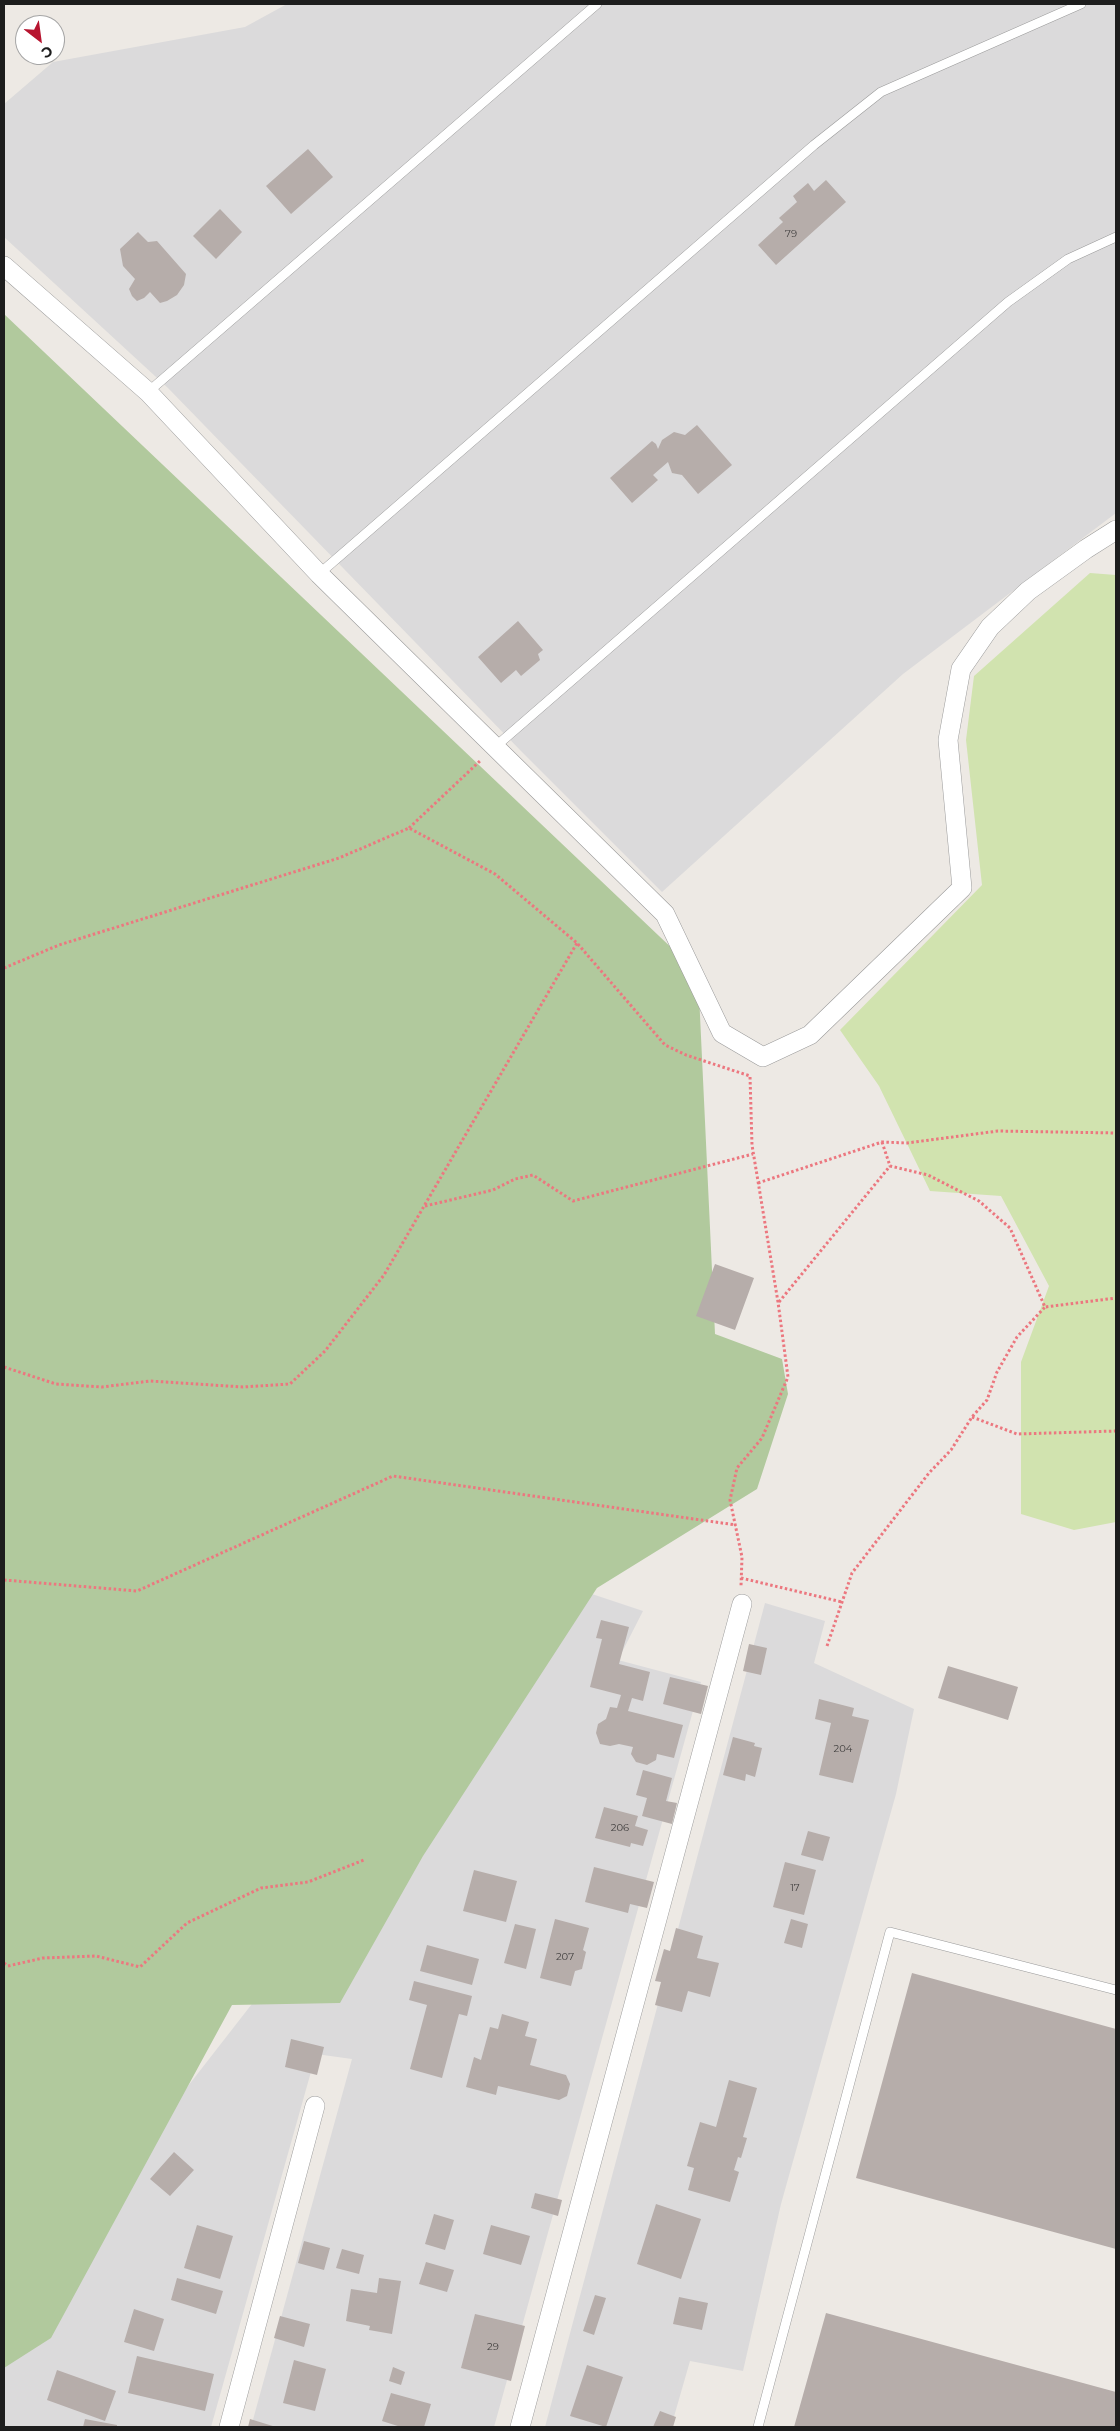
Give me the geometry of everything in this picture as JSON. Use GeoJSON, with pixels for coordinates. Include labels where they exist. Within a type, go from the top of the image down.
{"type":"FeatureCollection","features":[{"type":"Feature","properties":{"kind":"street"},"geometry":{"type":"LineString","coordinates":[[4,266],[148,392],[319,574],[666,914],[722,1033],[763,1057],[810,1035],[962,888],[948,740],[961,669],[990,627],[1028,591],[1116,530]]}},
{"type":"Feature","properties":{"kind":"street"},"geometry":{"type":"LineString","coordinates":[[520,2427],[742,1604]]}},
{"type":"Feature","properties":{"kind":"street"},"geometry":{"type":"LineString","coordinates":[[229,2427],[315,2106]]}},
{"type":"Feature","properties":{"kind":"lane"},"geometry":{"type":"LineString","coordinates":[[148,392],[597,4]]}},
{"type":"Feature","properties":{"kind":"lane"},"geometry":{"type":"LineString","coordinates":[[319,574],[814,145],[881,92],[1081,4]]}},
{"type":"Feature","properties":{"kind":"lane"},"geometry":{"type":"LineString","coordinates":[[495,747],[1008,302],[1068,259],[1116,237]]}},
{"type":"Feature","properties":{"kind":"lane"},"geometry":{"type":"LineString","coordinates":[[758,2427],[890,1932],[1116,1990]]}},
{"type":"Feature","properties":{"kind":"path"},"geometry":{"type":"LineString","coordinates":[[4,968],[59,945],[339,858],[409,828],[495,747]]}},
{"type":"Feature","properties":{"kind":"path"},"geometry":{"type":"LineString","coordinates":[[409,828],[495,874],[577,943],[665,1045],[686,1055],[750,1076],[753,1154],[778,1302],[788,1377],[762,1438],[737,1468],[730,1500],[742,1557],[742,1604]]}},
{"type":"Feature","properties":{"kind":"path"},"geometry":{"type":"LineString","coordinates":[[4,1367],[56,1384],[102,1387],[150,1381],[243,1387],[290,1384],[325,1351],[384,1276],[577,943]]}},
{"type":"Feature","properties":{"kind":"path"},"geometry":{"type":"LineString","coordinates":[[758,1183],[882,1142],[907,1143],[998,1131],[1116,1133]]}},
{"type":"Feature","properties":{"kind":"path"},"geometry":{"type":"LineString","coordinates":[[882,1142],[890,1166]]}},
{"type":"Feature","properties":{"kind":"path"},"geometry":{"type":"LineString","coordinates":[[424,1206],[493,1190],[516,1179],[533,1175],[573,1201],[753,1154]]}},
{"type":"Feature","properties":{"kind":"path"},"geometry":{"type":"LineString","coordinates":[[778,1302],[890,1166]]}},
{"type":"Feature","properties":{"kind":"path"},"geometry":{"type":"LineString","coordinates":[[890,1166],[928,1175],[980,1201],[1010,1228],[1045,1307]]}},
{"type":"Feature","properties":{"kind":"path"},"geometry":{"type":"LineString","coordinates":[[827,1646],[852,1573],[929,1474],[951,1450],[972,1417],[987,1400],[997,1372],[1017,1337],[1045,1307],[1116,1298]]}},
{"type":"Feature","properties":{"kind":"path"},"geometry":{"type":"LineString","coordinates":[[972,1417],[1017,1434],[1116,1431]]}},
{"type":"Feature","properties":{"kind":"path"},"geometry":{"type":"LineString","coordinates":[[4,1580],[137,1591],[393,1476],[736,1525]]}},
{"type":"Feature","properties":{"kind":"path"},"geometry":{"type":"LineString","coordinates":[[741,1578],[842,1602]]}},
{"type":"Feature","properties":{"kind":"path"},"geometry":{"type":"LineString","coordinates":[[4,1964],[8,1966],[43,1958],[96,1956],[140,1967],[187,1923],[261,1888],[308,1882],[364,1860]]}},
{"type":"Feature","properties":{"kind":"shaded area"},"geometry":{"type":"Polygon","coordinates":[[[287,4],[1116,4],[1116,513],[903,674],[662,892],[521,751],[168,388],[4,237],[4,104],[50,65],[65,65],[65,60],[245,27],[287,4]]]}},
{"type":"Feature","properties":{"kind":"shaded area"},"geometry":{"type":"Polygon","coordinates":[[[586,1592],[643,1611],[618,1660],[701,1682],[494,2427],[251,2427],[352,2059],[316,2054],[211,2427],[4,2427],[4,2282],[160,2122],[364,1860],[586,1592]]]}},
{"type":"Feature","properties":{"kind":"shaded area"},"geometry":{"type":"Polygon","coordinates":[[[765,1603],[825,1621],[814,1663],[914,1709],[896,1794],[781,2204],[743,2371],[690,2361],[671,2427],[545,2427],[765,1603]]]}},
{"type":"Feature","properties":{"kind":"green space"},"geometry":{"type":"Polygon","coordinates":[[[4,314],[698,973],[715,1334],[782,1359],[788,1394],[757,1489],[597,1588],[423,1856],[340,2003],[232,2005],[51,2338],[4,2368],[4,314]]]}},
{"type":"Feature","properties":{"kind":"green space"},"geometry":{"type":"Polygon","coordinates":[[[1090,573],[1116,575],[1116,1522],[1074,1530],[1021,1514],[1021,1362],[1049,1286],[1001,1196],[930,1191],[879,1086],[840,1030],[982,885],[966,740],[974,676],[1090,573]]]}},
{"type":"Feature","properties":{"kind":"building"},"geometry":{"type":"Polygon","coordinates":[[[308,149],[333,177],[291,214],[266,186],[308,149]]]}},
{"type":"Feature","properties":{"kind":"building"},"geometry":{"type":"Polygon","coordinates":[[[826,180],[846,202],[776,265],[758,245],[783,222],[779,218],[797,202],[793,196],[808,183],[814,191],[826,180]]]}},
{"type":"Feature","properties":{"kind":"building"},"geometry":{"type":"Polygon","coordinates":[[[220,209],[242,232],[216,259],[193,236],[220,209]]]}},
{"type":"Feature","properties":{"kind":"building"},"geometry":{"type":"Polygon","coordinates":[[[138,232],[148,242],[157,241],[186,274],[184,285],[177,295],[167,301],[160,303],[150,292],[144,298],[137,301],[129,289],[135,279],[123,266],[120,249],[138,232]]]}},
{"type":"Feature","properties":{"kind":"building"},"geometry":{"type":"Polygon","coordinates":[[[697,425],[732,465],[698,494],[682,475],[672,473],[668,462],[653,475],[658,480],[632,503],[610,478],[652,441],[658,449],[662,440],[674,432],[685,435],[697,425]]]}},
{"type":"Feature","properties":{"kind":"building"},"geometry":{"type":"Polygon","coordinates":[[[518,621],[543,650],[538,654],[540,660],[521,676],[516,670],[501,683],[478,657],[518,621]]]}},
{"type":"Feature","properties":{"kind":"building"},"geometry":{"type":"Polygon","coordinates":[[[715,1264],[754,1278],[735,1330],[696,1316],[715,1264]]]}},
{"type":"Feature","properties":{"kind":"building"},"geometry":{"type":"Polygon","coordinates":[[[601,1620],[629,1627],[619,1664],[650,1672],[643,1701],[632,1698],[628,1711],[683,1725],[674,1758],[657,1754],[656,1760],[647,1765],[636,1762],[631,1754],[633,1747],[619,1744],[610,1746],[600,1744],[596,1733],[598,1724],[606,1719],[610,1707],[617,1708],[621,1695],[590,1687],[602,1639],[596,1638],[601,1620]]]}},
{"type":"Feature","properties":{"kind":"building"},"geometry":{"type":"Polygon","coordinates":[[[749,1644],[767,1648],[761,1675],[743,1671],[749,1644]]]}},
{"type":"Feature","properties":{"kind":"building"},"geometry":{"type":"Polygon","coordinates":[[[948,1666],[1018,1687],[1008,1720],[938,1698],[948,1666]]]}},
{"type":"Feature","properties":{"kind":"building"},"geometry":{"type":"Polygon","coordinates":[[[670,1677],[708,1686],[701,1714],[663,1704],[670,1677]]]}},
{"type":"Feature","properties":{"kind":"building"},"geometry":{"type":"Polygon","coordinates":[[[819,1699],[854,1708],[852,1716],[869,1720],[853,1783],[819,1775],[831,1723],[815,1719],[819,1699]]]}},
{"type":"Feature","properties":{"kind":"building"},"geometry":{"type":"Polygon","coordinates":[[[733,1737],[755,1743],[754,1746],[762,1748],[755,1777],[746,1774],[745,1781],[723,1775],[733,1737]]]}},
{"type":"Feature","properties":{"kind":"building"},"geometry":{"type":"Polygon","coordinates":[[[643,1770],[672,1778],[666,1801],[677,1803],[672,1824],[642,1816],[647,1798],[636,1795],[643,1770]]]}},
{"type":"Feature","properties":{"kind":"building"},"geometry":{"type":"Polygon","coordinates":[[[604,1807],[638,1816],[635,1826],[648,1830],[643,1846],[631,1843],[630,1847],[595,1838],[604,1807]]]}},
{"type":"Feature","properties":{"kind":"building"},"geometry":{"type":"Polygon","coordinates":[[[808,1831],[830,1837],[823,1861],[801,1855],[808,1831]]]}},
{"type":"Feature","properties":{"kind":"building"},"geometry":{"type":"Polygon","coordinates":[[[785,1862],[816,1870],[804,1915],[773,1907],[785,1862]]]}},
{"type":"Feature","properties":{"kind":"building"},"geometry":{"type":"Polygon","coordinates":[[[594,1867],[654,1882],[647,1908],[630,1904],[628,1913],[585,1902],[594,1867]]]}},
{"type":"Feature","properties":{"kind":"building"},"geometry":{"type":"Polygon","coordinates":[[[474,1870],[517,1881],[506,1922],[463,1911],[474,1870]]]}},
{"type":"Feature","properties":{"kind":"building"},"geometry":{"type":"Polygon","coordinates":[[[555,1919],[589,1928],[583,1950],[586,1952],[582,1969],[575,1971],[571,1986],[540,1978],[555,1919]]]}},
{"type":"Feature","properties":{"kind":"building"},"geometry":{"type":"Polygon","coordinates":[[[791,1919],[808,1924],[802,1948],[784,1943],[791,1919]]]}},
{"type":"Feature","properties":{"kind":"building"},"geometry":{"type":"Polygon","coordinates":[[[515,1924],[536,1929],[526,1969],[504,1963],[515,1924]]]}},
{"type":"Feature","properties":{"kind":"building"},"geometry":{"type":"Polygon","coordinates":[[[676,1928],[703,1936],[697,1958],[719,1963],[710,1997],[688,1991],[682,2012],[655,2005],[661,1982],[655,1981],[664,1949],[670,1951],[676,1928]]]}},
{"type":"Feature","properties":{"kind":"building"},"geometry":{"type":"Polygon","coordinates":[[[427,1945],[479,1959],[472,1985],[420,1971],[427,1945]]]}},
{"type":"Feature","properties":{"kind":"building"},"geometry":{"type":"Polygon","coordinates":[[[912,1973],[1116,2029],[1116,2249],[856,2178],[912,1973]]]}},
{"type":"Feature","properties":{"kind":"building"},"geometry":{"type":"Polygon","coordinates":[[[414,1981],[472,1996],[467,2016],[459,2014],[442,2078],[410,2069],[427,2005],[409,2000],[414,1981]]]}},
{"type":"Feature","properties":{"kind":"building"},"geometry":{"type":"Polygon","coordinates":[[[502,2014],[529,2022],[525,2036],[537,2039],[530,2065],[566,2075],[570,2084],[567,2096],[559,2100],[498,2086],[496,2095],[466,2087],[474,2057],[481,2060],[490,2027],[498,2029],[502,2014]]]}},
{"type":"Feature","properties":{"kind":"building"},"geometry":{"type":"Polygon","coordinates":[[[291,2039],[324,2047],[317,2075],[285,2067],[291,2039]]]}},
{"type":"Feature","properties":{"kind":"building"},"geometry":{"type":"Polygon","coordinates":[[[729,2080],[757,2088],[743,2137],[747,2138],[741,2158],[738,2157],[734,2170],[739,2172],[730,2202],[688,2190],[694,2168],[687,2166],[700,2122],[716,2127],[729,2080]]]}},
{"type":"Feature","properties":{"kind":"building"},"geometry":{"type":"Polygon","coordinates":[[[174,2152],[194,2170],[170,2196],[150,2179],[174,2152]]]}},
{"type":"Feature","properties":{"kind":"building"},"geometry":{"type":"Polygon","coordinates":[[[535,2193],[562,2200],[558,2216],[531,2208],[535,2193]]]}},
{"type":"Feature","properties":{"kind":"building"},"geometry":{"type":"Polygon","coordinates":[[[656,2204],[701,2219],[681,2279],[637,2264],[656,2204]]]}},
{"type":"Feature","properties":{"kind":"building"},"geometry":{"type":"Polygon","coordinates":[[[434,2214],[454,2220],[445,2250],[425,2244],[434,2214]]]}},
{"type":"Feature","properties":{"kind":"building"},"geometry":{"type":"Polygon","coordinates":[[[197,2225],[233,2236],[220,2279],[184,2268],[197,2225]]]}},
{"type":"Feature","properties":{"kind":"building"},"geometry":{"type":"Polygon","coordinates":[[[491,2225],[530,2236],[521,2265],[483,2254],[491,2225]]]}},
{"type":"Feature","properties":{"kind":"building"},"geometry":{"type":"Polygon","coordinates":[[[304,2241],[330,2248],[324,2270],[298,2263],[304,2241]]]}},
{"type":"Feature","properties":{"kind":"building"},"geometry":{"type":"Polygon","coordinates":[[[342,2249],[364,2255],[359,2274],[336,2268],[342,2249]]]}},
{"type":"Feature","properties":{"kind":"building"},"geometry":{"type":"Polygon","coordinates":[[[426,2262],[454,2270],[447,2292],[419,2284],[426,2262]]]}},
{"type":"Feature","properties":{"kind":"building"},"geometry":{"type":"Polygon","coordinates":[[[177,2278],[223,2291],[216,2314],[171,2300],[177,2278]]]}},
{"type":"Feature","properties":{"kind":"building"},"geometry":{"type":"Polygon","coordinates":[[[379,2278],[401,2281],[392,2334],[369,2330],[370,2326],[346,2321],[351,2289],[377,2293],[379,2278]]]}},
{"type":"Feature","properties":{"kind":"building"},"geometry":{"type":"Polygon","coordinates":[[[595,2295],[606,2298],[594,2335],[583,2331],[595,2295]]]}},
{"type":"Feature","properties":{"kind":"building"},"geometry":{"type":"Polygon","coordinates":[[[679,2297],[708,2303],[702,2330],[673,2324],[679,2297]]]}},
{"type":"Feature","properties":{"kind":"building"},"geometry":{"type":"Polygon","coordinates":[[[134,2309],[164,2319],[154,2351],[124,2342],[134,2309]]]}},
{"type":"Feature","properties":{"kind":"building"},"geometry":{"type":"Polygon","coordinates":[[[826,2313],[1116,2392],[1116,2427],[794,2427],[826,2313]]]}},
{"type":"Feature","properties":{"kind":"building"},"geometry":{"type":"Polygon","coordinates":[[[475,2314],[525,2326],[511,2381],[461,2368],[475,2314]]]}},
{"type":"Feature","properties":{"kind":"building"},"geometry":{"type":"Polygon","coordinates":[[[280,2316],[310,2324],[304,2347],[274,2338],[280,2316]]]}},
{"type":"Feature","properties":{"kind":"building"},"geometry":{"type":"Polygon","coordinates":[[[137,2356],[214,2374],[205,2411],[128,2393],[137,2356]]]}},
{"type":"Feature","properties":{"kind":"building"},"geometry":{"type":"Polygon","coordinates":[[[294,2360],[326,2369],[315,2411],[283,2403],[294,2360]]]}},
{"type":"Feature","properties":{"kind":"building"},"geometry":{"type":"Polygon","coordinates":[[[587,2365],[623,2377],[606,2427],[570,2416],[587,2365]]]}},
{"type":"Feature","properties":{"kind":"building"},"geometry":{"type":"Polygon","coordinates":[[[393,2367],[405,2372],[401,2385],[389,2381],[393,2367]]]}},
{"type":"Feature","properties":{"kind":"building"},"geometry":{"type":"Polygon","coordinates":[[[57,2370],[116,2391],[105,2421],[47,2400],[57,2370]]]}},
{"type":"Feature","properties":{"kind":"building"},"geometry":{"type":"Polygon","coordinates":[[[391,2393],[431,2404],[424,2427],[401,2427],[382,2421],[391,2393]]]}},
{"type":"Feature","properties":{"kind":"building"},"geometry":{"type":"Polygon","coordinates":[[[660,2411],[676,2417],[673,2427],[653,2427],[660,2411]]]}},
{"type":"Feature","properties":{"kind":"building"},"geometry":{"type":"Polygon","coordinates":[[[85,2419],[117,2425],[117,2427],[83,2427],[85,2419]]]}},
{"type":"Feature","properties":{"kind":"building"},"geometry":{"type":"Polygon","coordinates":[[[250,2419],[276,2427],[248,2427],[250,2419]]]}}]}
